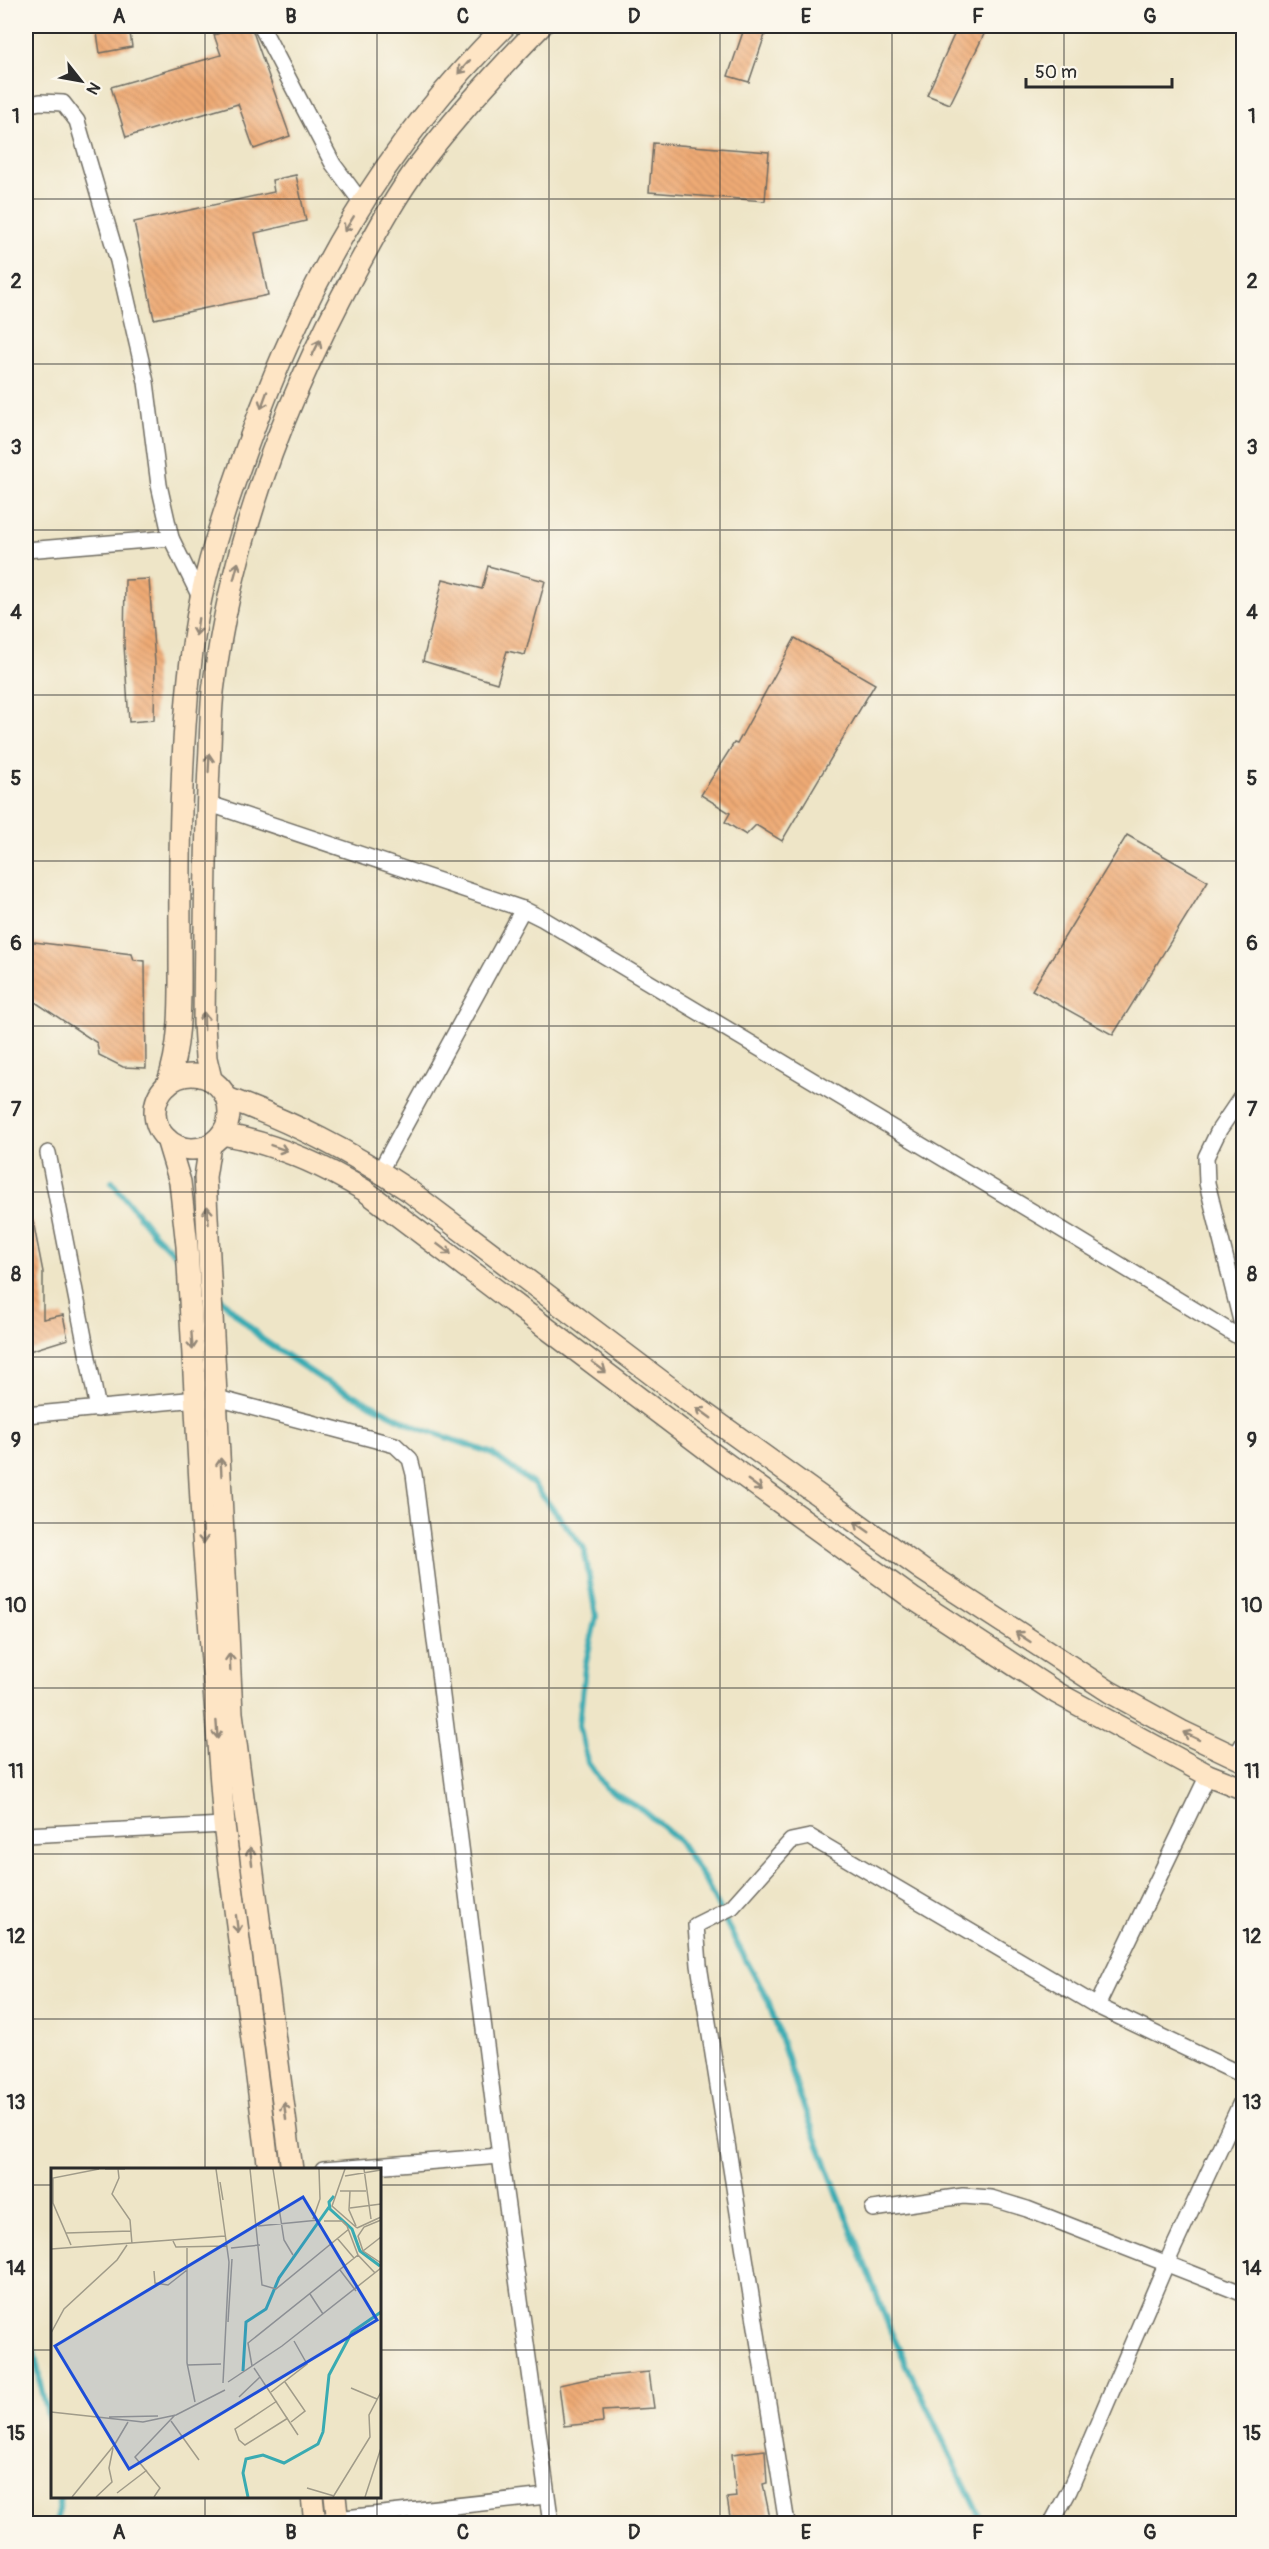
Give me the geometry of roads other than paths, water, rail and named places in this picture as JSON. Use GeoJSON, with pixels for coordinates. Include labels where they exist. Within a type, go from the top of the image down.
{"type":"FeatureCollection","features":[{"type":"Feature","properties":{"kind":"main road"},"geometry":{"type":"LineString","coordinates":[[167,1085],[173,1066],[180,1018],[182,787],[188,691],[201,599],[239,469],[267,390],[296,323],[338,242],[362,203],[431,105],[469,61],[505,26]]}},
{"type":"Feature","properties":{"kind":"main road"},"geometry":{"type":"LineString","coordinates":[[211,1079],[206,1058],[204,1023],[207,803],[213,687],[224,618],[261,487],[283,424],[313,353],[381,223],[418,167],[483,85],[542,26]]}},
{"type":"Feature","properties":{"kind":"main road"},"geometry":{"type":"LineString","coordinates":[[269,2168],[224,1825],[202,1537],[212,1304],[206,1177],[216,1139],[228,1123],[229,1110],[227,1098],[221,1087],[211,1079],[189,1075],[177,1078],[159,1095],[156,1106],[156,1118],[160,1130],[174,1144],[192,1149],[216,1139],[279,1148],[332,1171],[364,1190],[713,1454],[912,1598],[1057,1693],[1208,1775],[1244,1789]]}},
{"type":"Feature","properties":{"kind":"main road"},"geometry":{"type":"LineString","coordinates":[[227,1098],[319,1136],[380,1171],[796,1481],[924,1571],[1110,1692],[1241,1753]]}},
{"type":"Feature","properties":{"kind":"main road"},"geometry":{"type":"LineString","coordinates":[[167,1139],[180,1182],[189,1282],[207,1399],[232,1713],[292,2168]]}},
{"type":"Feature","properties":{"kind":"main road"},"geometry":{"type":"LineString","coordinates":[[312,2498],[315,2522]]}},
{"type":"Feature","properties":{"kind":"main road"},"geometry":{"type":"LineString","coordinates":[[335,2498],[338,2521]]}},
{"type":"Feature","properties":{"kind":"street"},"geometry":{"type":"LineString","coordinates":[[261,26],[333,164],[362,203]]}},
{"type":"Feature","properties":{"kind":"street"},"geometry":{"type":"LineString","coordinates":[[26,105],[40,102],[63,103],[77,121],[118,261],[146,382],[159,485],[171,538],[201,599]]}},
{"type":"Feature","properties":{"kind":"street"},"geometry":{"type":"LineString","coordinates":[[26,550],[171,538]]}},
{"type":"Feature","properties":{"kind":"street"},"geometry":{"type":"LineString","coordinates":[[207,803],[523,909],[543,919],[1033,1211],[1244,1340]]}},
{"type":"Feature","properties":{"kind":"street"},"geometry":{"type":"LineString","coordinates":[[380,1171],[523,909]]}},
{"type":"Feature","properties":{"kind":"street"},"geometry":{"type":"LineString","coordinates":[[1244,1093],[1219,1130],[1206,1157],[1208,1183],[1244,1333]]}},
{"type":"Feature","properties":{"kind":"street"},"geometry":{"type":"LineString","coordinates":[[48,1153],[98,1409]]}},
{"type":"Feature","properties":{"kind":"street"},"geometry":{"type":"LineString","coordinates":[[26,1415],[207,1399],[395,1445],[410,1459],[414,1474],[500,2156],[551,2523]]}},
{"type":"Feature","properties":{"kind":"street"},"geometry":{"type":"LineString","coordinates":[[1097,2006],[1208,1775]]}},
{"type":"Feature","properties":{"kind":"street"},"geometry":{"type":"LineString","coordinates":[[26,1835],[224,1825]]}},
{"type":"Feature","properties":{"kind":"street"},"geometry":{"type":"LineString","coordinates":[[787,2523],[699,1965],[696,1928],[699,1923],[732,1907],[791,1841],[810,1837],[1097,2006],[1244,2076]]}},
{"type":"Feature","properties":{"kind":"street"},"geometry":{"type":"LineString","coordinates":[[1054,2522],[1167,2262],[1244,2096]]}},
{"type":"Feature","properties":{"kind":"street"},"geometry":{"type":"LineString","coordinates":[[337,2168],[500,2156]]}},
{"type":"Feature","properties":{"kind":"street"},"geometry":{"type":"LineString","coordinates":[[873,2209],[963,2196],[991,2198],[1027,2209],[1167,2262],[1244,2294]]}},
{"type":"Feature","properties":{"kind":"street"},"geometry":{"type":"LineString","coordinates":[[315,2522],[546,2496]]}},
{"type":"Feature","properties":{"kind":"waterway"},"geometry":{"type":"LineString","coordinates":[[112,1182],[154,1234],[181,1260]]}},
{"type":"Feature","properties":{"kind":"waterway"},"geometry":{"type":"LineString","coordinates":[[216,1294],[262,1339],[323,1380],[416,1427],[491,1453],[533,1484],[584,1548],[596,1616],[585,1667],[579,1725],[588,1763],[606,1788],[643,1810],[678,1840],[705,1880],[768,2000],[800,2097],[891,2332],[983,2524]]}},
{"type":"Feature","properties":{"kind":"waterway"},"geometry":{"type":"LineString","coordinates":[[26,2316],[51,2429]]}},
{"type":"Feature","properties":{"kind":"waterway"},"geometry":{"type":"LineString","coordinates":[[56,2524],[60,2498]]}}]}
